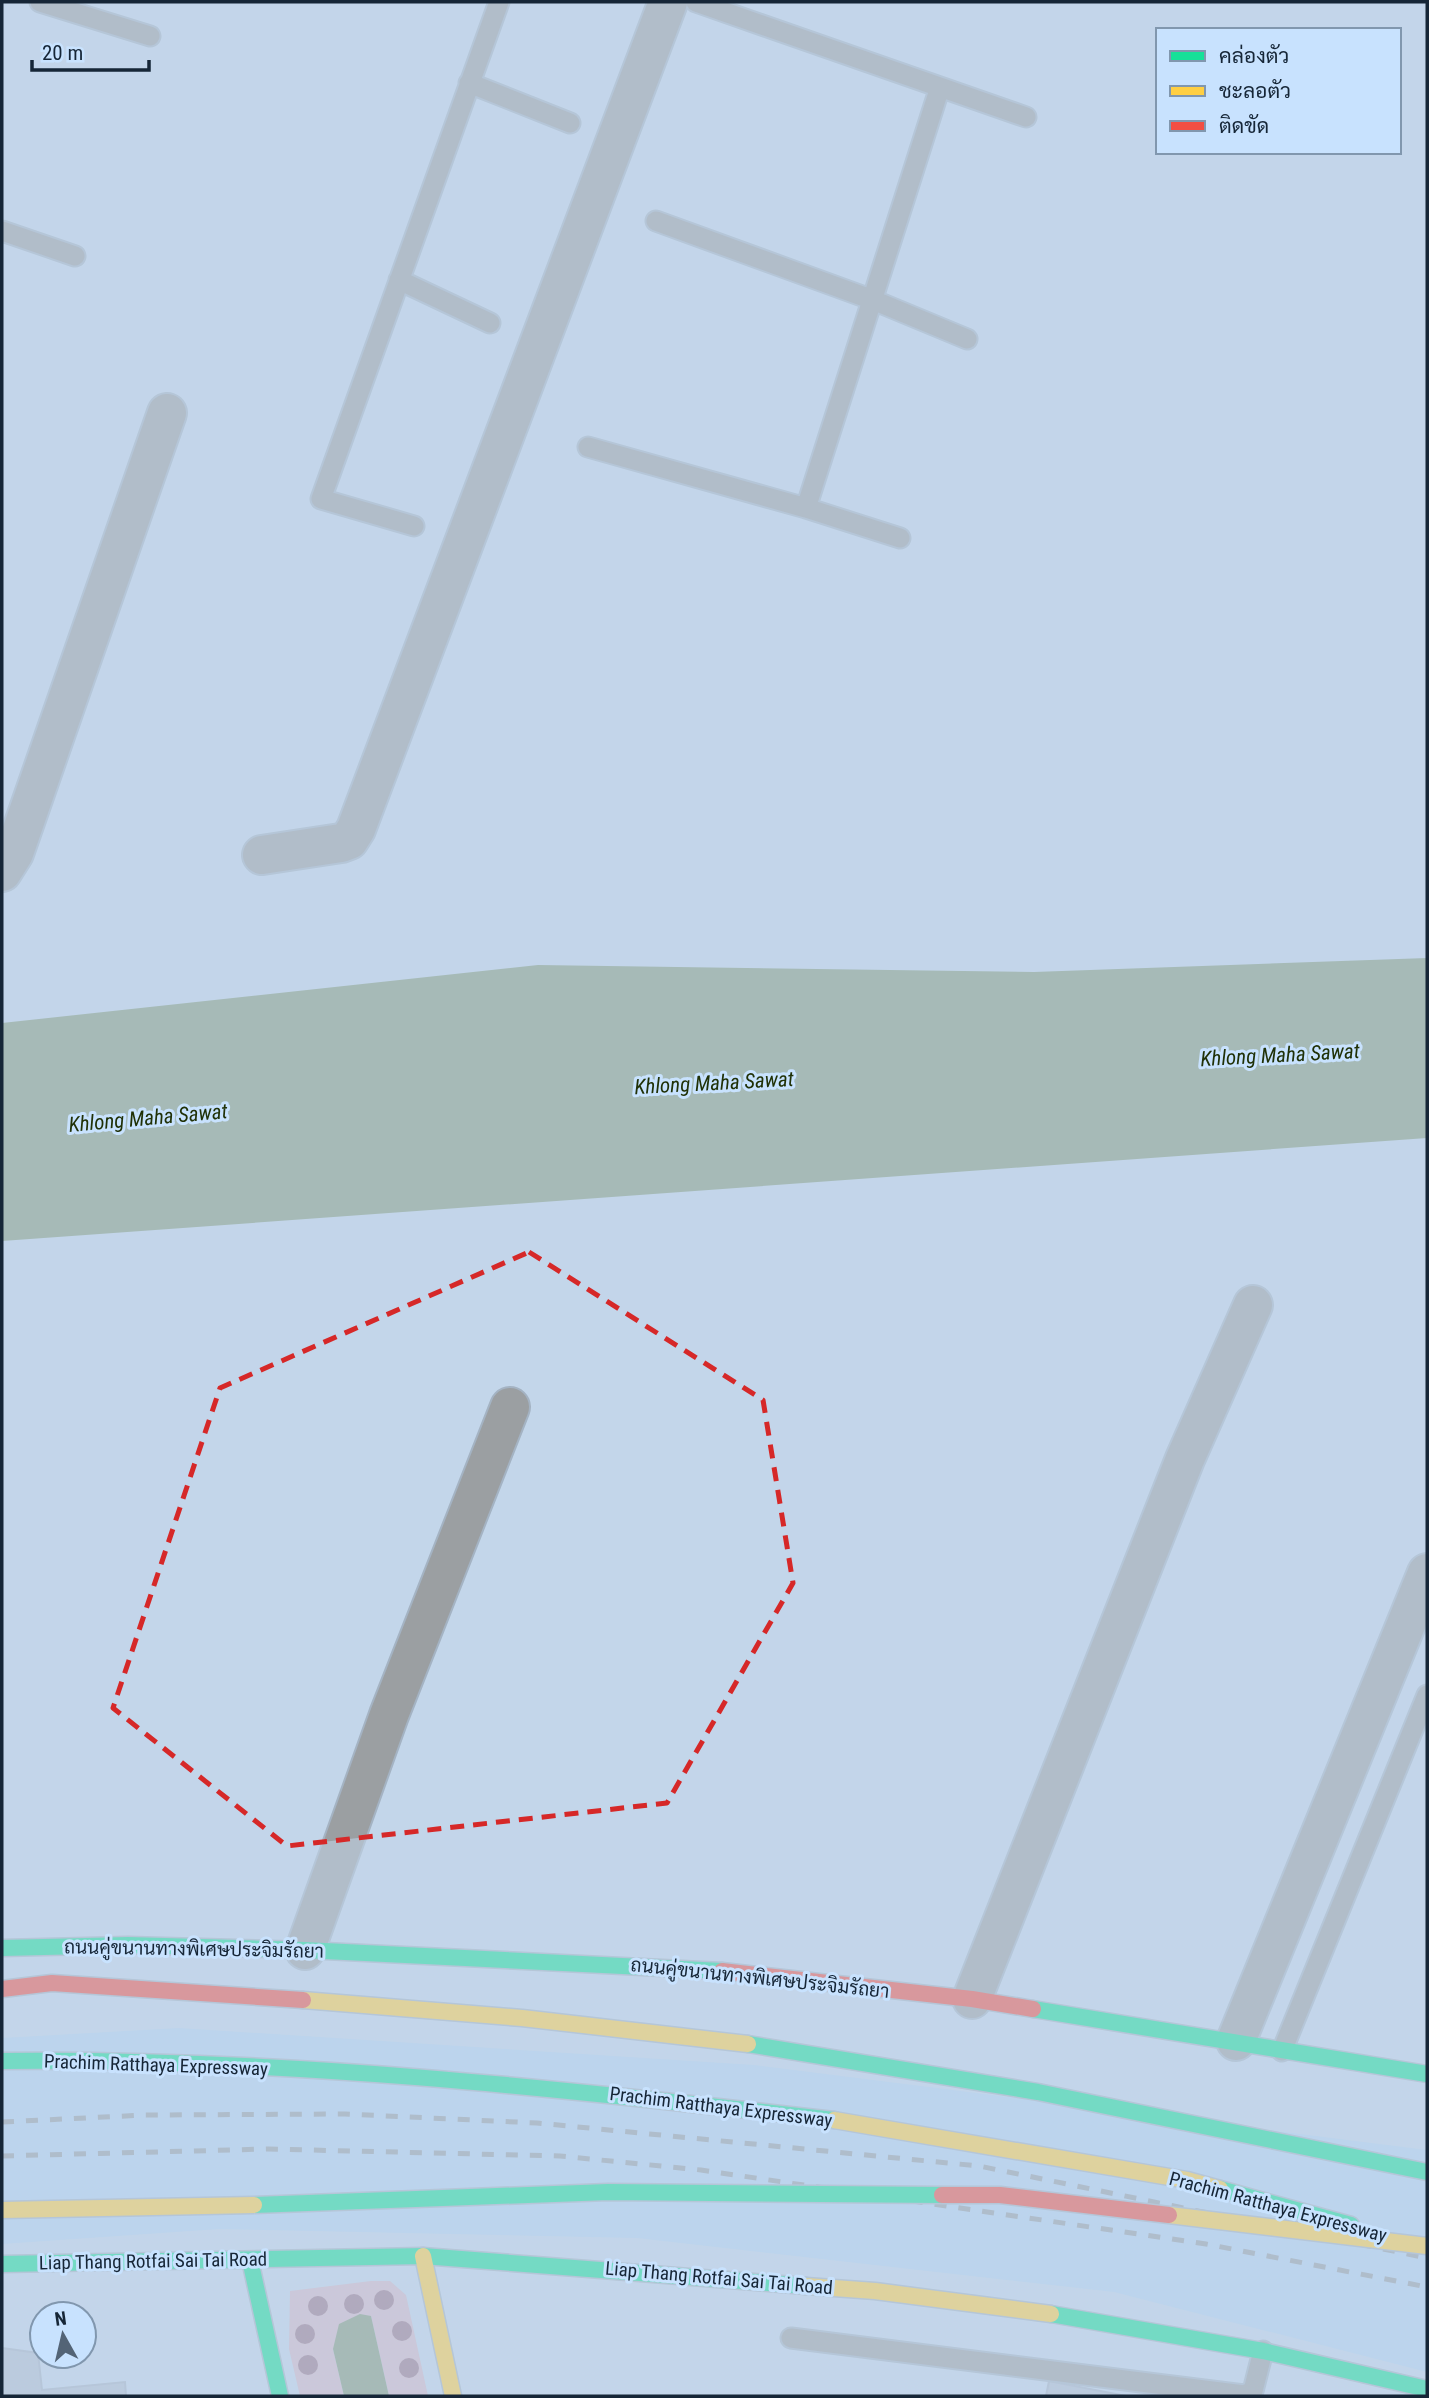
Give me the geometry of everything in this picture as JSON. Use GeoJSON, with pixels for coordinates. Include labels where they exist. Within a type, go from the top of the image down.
{"type":"FeatureCollection","features":[{"type":"Feature","properties":{"kind":"main road","name":"ถนนคู่ขนานทางพิเศษประจิมรัถยา"},"geometry":{"type":"LineString","coordinates":[[2,1948],[128,1945],[305,1950],[704,1969],[972,1998],[1427,2074]]}},
{"type":"Feature","properties":{"kind":"main road"},"geometry":{"type":"LineString","coordinates":[[2,1981],[463,2011],[802,2052],[1144,2111],[1427,2172]]}},
{"type":"Feature","properties":{"kind":"main road"},"geometry":{"type":"LineString","coordinates":[[2,1989],[52,1983]]}},
{"type":"Feature","properties":{"kind":"main road","name":"Prachim Ratthaya Expressway"},"geometry":{"type":"LineString","coordinates":[[2,2061],[85,2060],[353,2072],[593,2092],[868,2124],[1186,2180],[1427,2246]]}},
{"type":"Feature","properties":{"kind":"main road","name":"Prachim Ratthaya Expressway"},"geometry":{"type":"LineString","coordinates":[[2,2210],[377,2203],[608,2192],[1000,2196],[1427,2246]]}},
{"type":"Feature","properties":{"kind":"main road"},"geometry":{"type":"LineString","coordinates":[[423,2256],[453,2396]]}},
{"type":"Feature","properties":{"kind":"main road","name":"Liap Thang Rotfai Sai Tai Road"},"geometry":{"type":"LineString","coordinates":[[2,2264],[423,2256],[875,2291],[1071,2317],[1263,2351],[1427,2389]]}},
{"type":"Feature","properties":{"kind":"main road"},"geometry":{"type":"LineString","coordinates":[[250,2260],[280,2396]]}},
{"type":"Feature","properties":{"kind":"street"},"geometry":{"type":"LineString","coordinates":[[262,855],[341,843],[349,839],[356,830],[668,2]]}},
{"type":"Feature","properties":{"kind":"street"},"geometry":{"type":"LineString","coordinates":[[2,872],[14,853],[167,413]]}},
{"type":"Feature","properties":{"kind":"street"},"geometry":{"type":"LineString","coordinates":[[972,1998],[1185,1459],[1253,1305]]}},
{"type":"Feature","properties":{"kind":"street"},"geometry":{"type":"LineString","coordinates":[[305,1950],[389,1715],[510,1407]]}},
{"type":"Feature","properties":{"kind":"street"},"geometry":{"type":"LineString","coordinates":[[1236,2041],[1427,1573]]}},
{"type":"Feature","properties":{"kind":"lane"},"geometry":{"type":"LineString","coordinates":[[40,2],[150,36]]}},
{"type":"Feature","properties":{"kind":"lane"},"geometry":{"type":"LineString","coordinates":[[414,526],[321,499],[499,2]]}},
{"type":"Feature","properties":{"kind":"lane"},"geometry":{"type":"LineString","coordinates":[[696,2],[1026,117]]}},
{"type":"Feature","properties":{"kind":"lane"},"geometry":{"type":"LineString","coordinates":[[469,83],[570,123]]}},
{"type":"Feature","properties":{"kind":"lane"},"geometry":{"type":"LineString","coordinates":[[806,508],[940,87]]}},
{"type":"Feature","properties":{"kind":"lane"},"geometry":{"type":"LineString","coordinates":[[656,221],[873,300],[967,339]]}},
{"type":"Feature","properties":{"kind":"lane"},"geometry":{"type":"LineString","coordinates":[[2,231],[75,256]]}},
{"type":"Feature","properties":{"kind":"lane"},"geometry":{"type":"LineString","coordinates":[[399,280],[490,323]]}},
{"type":"Feature","properties":{"kind":"lane"},"geometry":{"type":"LineString","coordinates":[[588,447],[806,508],[900,538]]}},
{"type":"Feature","properties":{"kind":"lane"},"geometry":{"type":"LineString","coordinates":[[1282,2051],[1427,1695]]}},
{"type":"Feature","properties":{"kind":"lane"},"geometry":{"type":"LineString","coordinates":[[791,2338],[1244,2395],[1253,2391],[1263,2351]]}},
{"type":"Feature","properties":{"kind":"highlighted area"},"geometry":{"type":"Polygon","coordinates":[[[529,1252],[763,1400],[793,1583],[667,1803],[287,1846],[113,1708],[220,1388],[529,1252]]]}},
{"type":"Feature","properties":{"kind":"shaded area"},"geometry":{"type":"Polygon","coordinates":[[[179,2028],[754,2065],[1427,2150],[1427,2372],[1114,2292],[637,2238],[219,2229],[2,2244],[2,2038],[179,2028]]]}},
{"type":"Feature","properties":{"kind":"shaded area"},"geometry":{"type":"Polygon","coordinates":[[[390,2281],[406,2295],[428,2396],[389,2396],[371,2316],[333,2349],[344,2396],[300,2396],[289,2349],[290,2291],[390,2281]]]}},
{"type":"Feature","properties":{"kind":"water","name":"Khlong Maha Sawat"},"geometry":{"type":"Polygon","coordinates":[[[1427,958],[1427,1138],[2,1241],[2,1023],[538,965],[1034,972],[1427,958]]]}},
{"type":"Feature","properties":{"kind":"water"},"geometry":{"type":"Polygon","coordinates":[[[360,2314],[371,2316],[389,2396],[344,2396],[333,2349],[339,2324],[360,2314]]]}},
{"type":"Feature","properties":{"kind":"building"},"geometry":{"type":"Polygon","coordinates":[[[2,2348],[28,2352],[28,2370],[40,2370],[42,2390],[125,2382],[126,2396],[2,2396],[2,2348]]]}},
{"type":"Feature","properties":{"kind":"building"},"geometry":{"type":"Polygon","coordinates":[[[1049,2381],[1126,2396],[1046,2396],[1049,2381]]]}},
{"type":"Feature","properties":{"kind":"railway"},"geometry":{"type":"LineString","coordinates":[[2,2122],[145,2115],[345,2114],[537,2123],[979,2166],[1427,2258]]}},
{"type":"Feature","properties":{"kind":"railway"},"geometry":{"type":"LineString","coordinates":[[2,2156],[268,2149],[560,2156],[701,2170],[1206,2244],[1427,2287]]}},
{"type":"Feature","properties":{"kind":"traffic: fast"},"geometry":{"type":"LineString","coordinates":[[2,1948],[128,1945],[305,1950],[722,1971]]}},
{"type":"Feature","properties":{"kind":"traffic: fast"},"geometry":{"type":"LineString","coordinates":[[1033,2009],[1427,2074]]}},
{"type":"Feature","properties":{"kind":"traffic: fast"},"geometry":{"type":"LineString","coordinates":[[748,2044],[1038,2092],[1427,2172]]}},
{"type":"Feature","properties":{"kind":"traffic: fast"},"geometry":{"type":"LineString","coordinates":[[2,2061],[210,2064],[419,2077],[834,2120]]}},
{"type":"Feature","properties":{"kind":"traffic: fast"},"geometry":{"type":"LineString","coordinates":[[1220,2189],[1351,2225]]}},
{"type":"Feature","properties":{"kind":"traffic: fast"},"geometry":{"type":"LineString","coordinates":[[254,2205],[608,2192],[942,2195]]}},
{"type":"Feature","properties":{"kind":"traffic: fast"},"geometry":{"type":"LineString","coordinates":[[2,2264],[423,2256],[806,2286]]}},
{"type":"Feature","properties":{"kind":"traffic: fast"},"geometry":{"type":"LineString","coordinates":[[250,2260],[280,2396]]}},
{"type":"Feature","properties":{"kind":"traffic: fast"},"geometry":{"type":"LineString","coordinates":[[1051,2314],[1263,2351],[1427,2389]]}},
{"type":"Feature","properties":{"kind":"traffic: slow"},"geometry":{"type":"LineString","coordinates":[[303,2000],[522,2018],[748,2044]]}},
{"type":"Feature","properties":{"kind":"traffic: slow"},"geometry":{"type":"LineString","coordinates":[[834,2120],[1187,2180],[1220,2189]]}},
{"type":"Feature","properties":{"kind":"traffic: slow"},"geometry":{"type":"LineString","coordinates":[[2,2210],[254,2205]]}},
{"type":"Feature","properties":{"kind":"traffic: slow"},"geometry":{"type":"LineString","coordinates":[[1169,2215],[1427,2246]]}},
{"type":"Feature","properties":{"kind":"traffic: slow"},"geometry":{"type":"LineString","coordinates":[[423,2256],[453,2396]]}},
{"type":"Feature","properties":{"kind":"traffic: slow"},"geometry":{"type":"LineString","coordinates":[[806,2286],[875,2291],[1051,2314]]}},
{"type":"Feature","properties":{"kind":"traffic: jam"},"geometry":{"type":"LineString","coordinates":[[722,1971],[972,1999],[1033,2009]]}},
{"type":"Feature","properties":{"kind":"traffic: jam"},"geometry":{"type":"LineString","coordinates":[[2,1989],[52,1983],[303,2000]]}},
{"type":"Feature","properties":{"kind":"traffic: jam"},"geometry":{"type":"LineString","coordinates":[[942,2195],[1000,2195],[1169,2215]]}}]}
